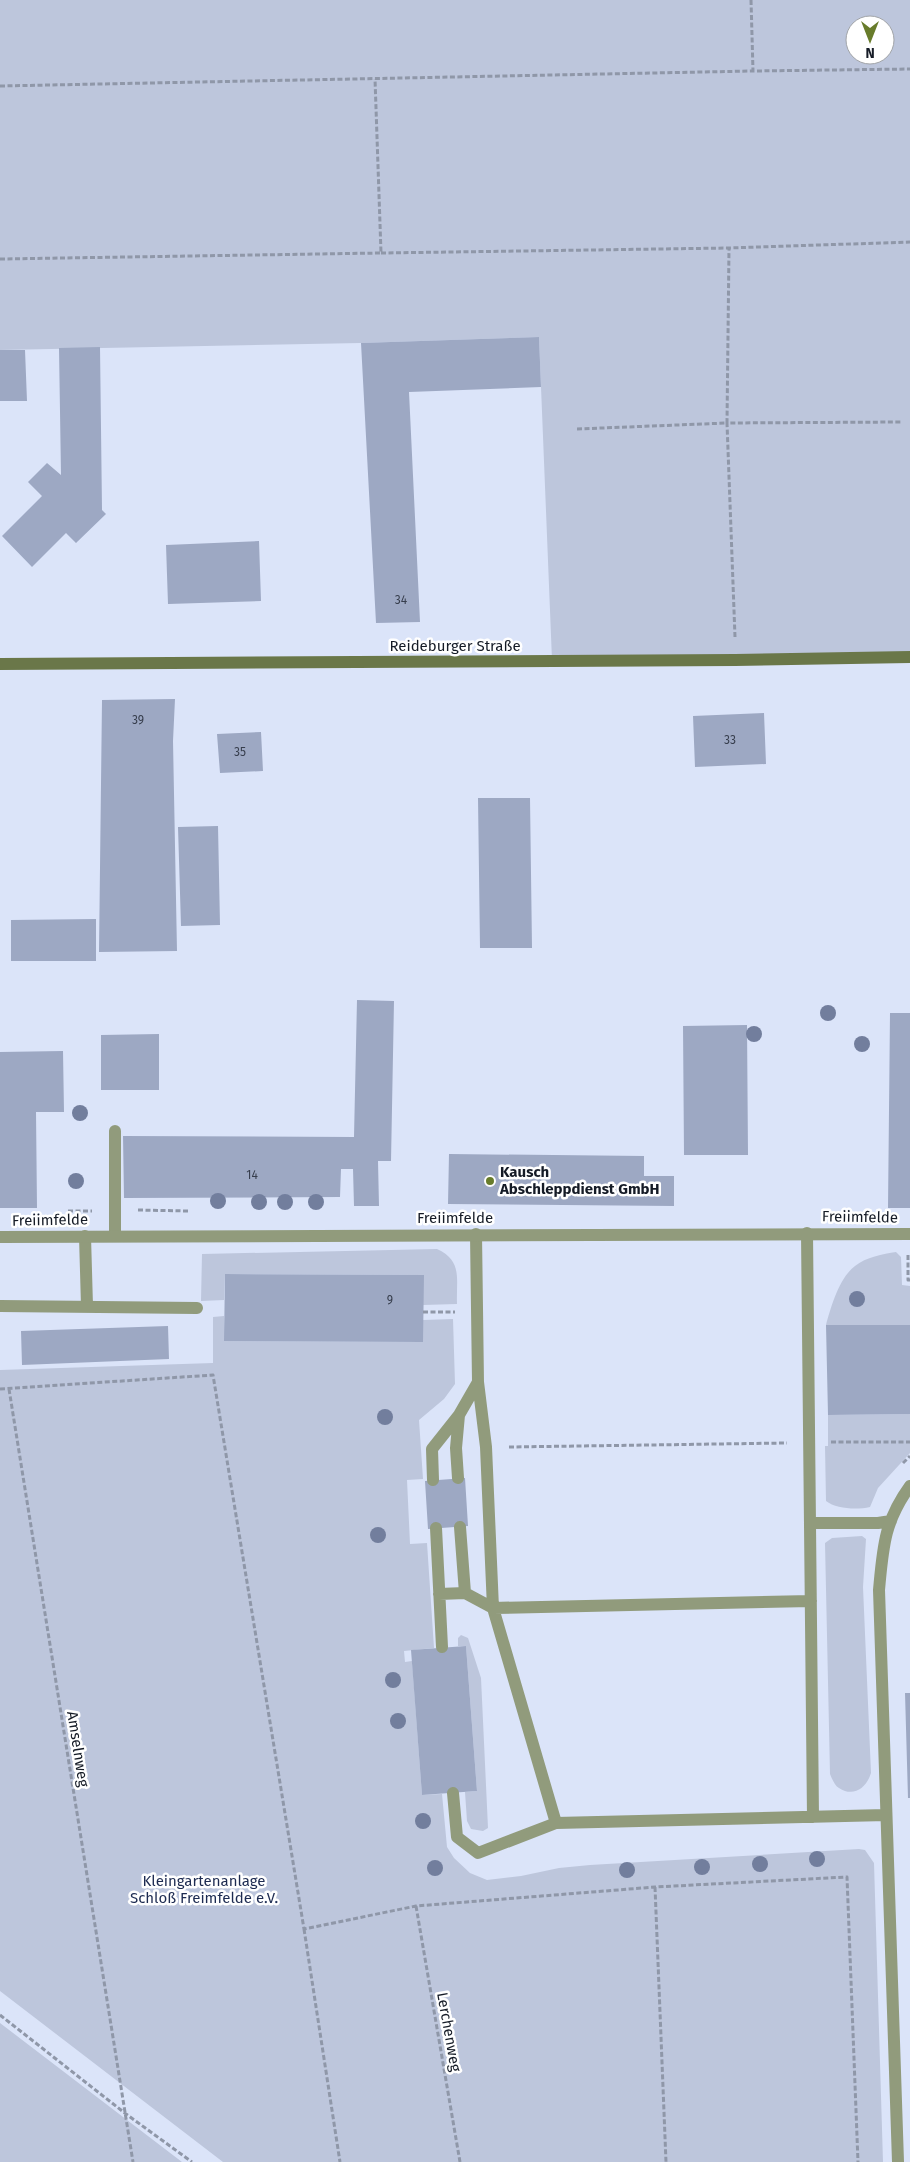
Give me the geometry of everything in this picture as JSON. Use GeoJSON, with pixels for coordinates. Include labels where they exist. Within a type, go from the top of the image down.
{"type":"FeatureCollection","features":[{"type":"Feature","properties":{"kind":"street","name":"Reideburger Straße"},"geometry":{"type":"LineString","coordinates":[[0,664],[910,658]]}},
{"type":"Feature","properties":{"kind":"street"},"geometry":{"type":"LineString","coordinates":[[115,1130],[115,1236]]}},
{"type":"Feature","properties":{"kind":"street"},"geometry":{"type":"LineString","coordinates":[[807,1233],[813,1817]]}},
{"type":"Feature","properties":{"kind":"street"},"geometry":{"type":"LineString","coordinates":[[476,1234],[478,1382],[486,1447],[492,1608],[556,1822]]}},
{"type":"Feature","properties":{"kind":"street","name":"Freiimfelde"},"geometry":{"type":"LineString","coordinates":[[0,1237],[910,1234]]}},
{"type":"Feature","properties":{"kind":"street"},"geometry":{"type":"LineString","coordinates":[[85,1236],[87,1306]]}},
{"type":"Feature","properties":{"kind":"street"},"geometry":{"type":"LineString","coordinates":[[0,1306],[197,1308]]}},
{"type":"Feature","properties":{"kind":"street"},"geometry":{"type":"LineString","coordinates":[[433,1480],[432,1449],[459,1415],[478,1382]]}},
{"type":"Feature","properties":{"kind":"street"},"geometry":{"type":"LineString","coordinates":[[458,1478],[456,1448],[459,1415]]}},
{"type":"Feature","properties":{"kind":"street"},"geometry":{"type":"LineString","coordinates":[[898,2162],[879,1590],[883,1544],[897,1504],[910,1486]]}},
{"type":"Feature","properties":{"kind":"street"},"geometry":{"type":"LineString","coordinates":[[810,1523],[878,1523],[891,1521]]}},
{"type":"Feature","properties":{"kind":"street"},"geometry":{"type":"LineString","coordinates":[[460,1527],[465,1592]]}},
{"type":"Feature","properties":{"kind":"street"},"geometry":{"type":"LineString","coordinates":[[436,1528],[442,1647]]}},
{"type":"Feature","properties":{"kind":"street"},"geometry":{"type":"LineString","coordinates":[[439,1594],[465,1592],[492,1608],[811,1601]]}},
{"type":"Feature","properties":{"kind":"street"},"geometry":{"type":"LineString","coordinates":[[453,1793],[457,1837],[478,1853],[556,1822],[886,1815]]}},
{"type":"Feature","properties":{"kind":"path"},"geometry":{"type":"LineString","coordinates":[[751,0],[753,71]]}},
{"type":"Feature","properties":{"kind":"path"},"geometry":{"type":"LineString","coordinates":[[0,86],[910,69]]}},
{"type":"Feature","properties":{"kind":"path"},"geometry":{"type":"LineString","coordinates":[[375,79],[381,252]]}},
{"type":"Feature","properties":{"kind":"path"},"geometry":{"type":"LineString","coordinates":[[0,259],[729,248],[910,242]]}},
{"type":"Feature","properties":{"kind":"path"},"geometry":{"type":"LineString","coordinates":[[729,248],[727,424],[736,627],[735,660]]}},
{"type":"Feature","properties":{"kind":"path"},"geometry":{"type":"LineString","coordinates":[[577,429],[727,424],[901,422]]}},
{"type":"Feature","properties":{"kind":"path"},"geometry":{"type":"LineString","coordinates":[[423,1312],[445,1312]]}},
{"type":"Feature","properties":{"kind":"path"},"geometry":{"type":"LineString","coordinates":[[0,1389],[213,1376],[304,1929],[340,2162]]}},
{"type":"Feature","properties":{"kind":"path","name":"Amselnweg"},"geometry":{"type":"LineString","coordinates":[[9,1389],[133,2162]]}},
{"type":"Feature","properties":{"kind":"path"},"geometry":{"type":"LineString","coordinates":[[486,1447],[910,1442]]}},
{"type":"Feature","properties":{"kind":"path"},"geometry":{"type":"LineString","coordinates":[[304,1929],[416,1906],[655,1887],[847,1877],[858,2162]]}},
{"type":"Feature","properties":{"kind":"path"},"geometry":{"type":"LineString","coordinates":[[655,1887],[666,2162]]}},
{"type":"Feature","properties":{"kind":"path","name":"Lerchenweg"},"geometry":{"type":"LineString","coordinates":[[416,1906],[460,2162]]}},
{"type":"Feature","properties":{"kind":"path"},"geometry":{"type":"LineString","coordinates":[[0,2015],[126,2114],[192,2162]]}},
{"type":"Feature","properties":{"kind":"green space"},"geometry":{"type":"Polygon","coordinates":[[[0,0],[910,0],[910,656],[552,660],[539,337],[361,343],[0,350],[0,0]]]}},
{"type":"Feature","properties":{"kind":"green space"},"geometry":{"type":"Polygon","coordinates":[[[437,1249],[451,1259],[454,1265],[457,1279],[457,1304],[423,1305],[423,1275],[225,1274],[224,1300],[201,1301],[202,1254],[437,1249]]]}},
{"type":"Feature","properties":{"kind":"green space"},"geometry":{"type":"Polygon","coordinates":[[[896,1252],[901,1257],[902,1285],[910,1286],[910,1325],[826,1325],[836,1293],[849,1271],[869,1258],[896,1252]]]}},
{"type":"Feature","properties":{"kind":"green space","name":"Kleingartenanlage Schloß Freimfelde e.V."},"geometry":{"type":"Polygon","coordinates":[[[224,1316],[225,1341],[423,1342],[423,1320],[453,1319],[455,1384],[444,1399],[419,1420],[423,1479],[407,1480],[410,1544],[427,1543],[434,1648],[404,1651],[405,1662],[412,1661],[422,1795],[442,1794],[447,1847],[454,1858],[470,1873],[487,1880],[590,1865],[865,1850],[874,1863],[883,2162],[223,2162],[0,1991],[0,1370],[213,1363],[213,1317],[224,1316]]]}},
{"type":"Feature","properties":{"kind":"green space"},"geometry":{"type":"Polygon","coordinates":[[[910,1414],[910,1453],[878,1488],[870,1507],[847,1508],[835,1506],[826,1501],[825,1446],[828,1446],[828,1415],[910,1414]]]}},
{"type":"Feature","properties":{"kind":"green space"},"geometry":{"type":"Polygon","coordinates":[[[862,1536],[866,1539],[863,1587],[871,1773],[863,1787],[850,1792],[838,1787],[830,1774],[825,1543],[832,1538],[862,1536]]]}},
{"type":"Feature","properties":{"kind":"green space"},"geometry":{"type":"Polygon","coordinates":[[[461,1635],[468,1638],[481,1678],[488,1828],[483,1831],[471,1829],[467,1821],[465,1792],[477,1791],[466,1646],[458,1646],[458,1638],[461,1635]]]}},
{"type":"Feature","properties":{"kind":"green space"},"geometry":{"type":"Polygon","coordinates":[[[0,2023],[182,2162],[0,2162],[0,2023]]]}},
{"type":"Feature","properties":{"kind":"building"},"geometry":{"type":"Polygon","coordinates":[[[539,337],[541,387],[409,392],[420,622],[376,623],[361,343],[539,337]]]}},
{"type":"Feature","properties":{"kind":"building"},"geometry":{"type":"Polygon","coordinates":[[[100,347],[102,510],[106,514],[76,543],[66,533],[32,567],[2,536],[42,496],[28,482],[47,463],[61,475],[59,348],[100,347]]]}},
{"type":"Feature","properties":{"kind":"building"},"geometry":{"type":"Polygon","coordinates":[[[0,350],[25,350],[27,401],[0,401],[0,350]]]}},
{"type":"Feature","properties":{"kind":"building"},"geometry":{"type":"Polygon","coordinates":[[[259,541],[261,601],[168,604],[166,545],[259,541]]]}},
{"type":"Feature","properties":{"kind":"building"},"geometry":{"type":"Polygon","coordinates":[[[175,699],[173,741],[177,951],[99,952],[102,700],[175,699]]]}},
{"type":"Feature","properties":{"kind":"building"},"geometry":{"type":"Polygon","coordinates":[[[764,713],[766,764],[695,767],[693,716],[764,713]]]}},
{"type":"Feature","properties":{"kind":"building"},"geometry":{"type":"Polygon","coordinates":[[[261,732],[263,771],[220,773],[217,734],[261,732]]]}},
{"type":"Feature","properties":{"kind":"building"},"geometry":{"type":"Polygon","coordinates":[[[478,798],[530,798],[532,948],[480,948],[478,798]]]}},
{"type":"Feature","properties":{"kind":"building"},"geometry":{"type":"Polygon","coordinates":[[[218,826],[220,925],[181,926],[178,827],[218,826]]]}},
{"type":"Feature","properties":{"kind":"building"},"geometry":{"type":"Polygon","coordinates":[[[96,919],[96,961],[11,961],[11,920],[96,919]]]}},
{"type":"Feature","properties":{"kind":"building"},"geometry":{"type":"Polygon","coordinates":[[[357,1000],[394,1001],[391,1161],[378,1161],[379,1206],[354,1206],[353,1169],[341,1169],[340,1197],[124,1198],[123,1136],[354,1137],[357,1000]]]}},
{"type":"Feature","properties":{"kind":"building"},"geometry":{"type":"Polygon","coordinates":[[[890,1013],[910,1013],[910,1208],[888,1208],[890,1013]]]}},
{"type":"Feature","properties":{"kind":"building"},"geometry":{"type":"Polygon","coordinates":[[[747,1025],[748,1155],[684,1155],[683,1026],[747,1025]]]}},
{"type":"Feature","properties":{"kind":"building"},"geometry":{"type":"Polygon","coordinates":[[[159,1034],[159,1090],[101,1090],[101,1035],[159,1034]]]}},
{"type":"Feature","properties":{"kind":"building"},"geometry":{"type":"Polygon","coordinates":[[[63,1051],[64,1112],[36,1112],[37,1208],[0,1208],[0,1052],[63,1051]]]}},
{"type":"Feature","properties":{"kind":"building"},"geometry":{"type":"Polygon","coordinates":[[[449,1154],[644,1156],[644,1176],[674,1176],[674,1206],[448,1204],[449,1154]]]}},
{"type":"Feature","properties":{"kind":"building"},"geometry":{"type":"Polygon","coordinates":[[[225,1274],[424,1275],[423,1342],[224,1341],[225,1274]]]}},
{"type":"Feature","properties":{"kind":"building"},"geometry":{"type":"Polygon","coordinates":[[[826,1325],[910,1325],[910,1414],[828,1415],[826,1325]]]}},
{"type":"Feature","properties":{"kind":"building"},"geometry":{"type":"Polygon","coordinates":[[[168,1326],[169,1359],[22,1365],[21,1331],[168,1326]]]}},
{"type":"Feature","properties":{"kind":"building"},"geometry":{"type":"Polygon","coordinates":[[[465,1478],[468,1526],[428,1529],[425,1481],[465,1478]]]}},
{"type":"Feature","properties":{"kind":"building"},"geometry":{"type":"Polygon","coordinates":[[[466,1646],[477,1791],[422,1795],[411,1650],[466,1646]]]}},
{"type":"Feature","properties":{"kind":"building"},"geometry":{"type":"Polygon","coordinates":[[[905,1693],[910,1693],[910,1798],[908,1798],[905,1693]]]}},
{"type":"Feature","properties":{"kind":"place","name":"Kausch Abschleppdienst GmbH"},"geometry":{"type":"Point","coordinates":[490,1181]}}]}
